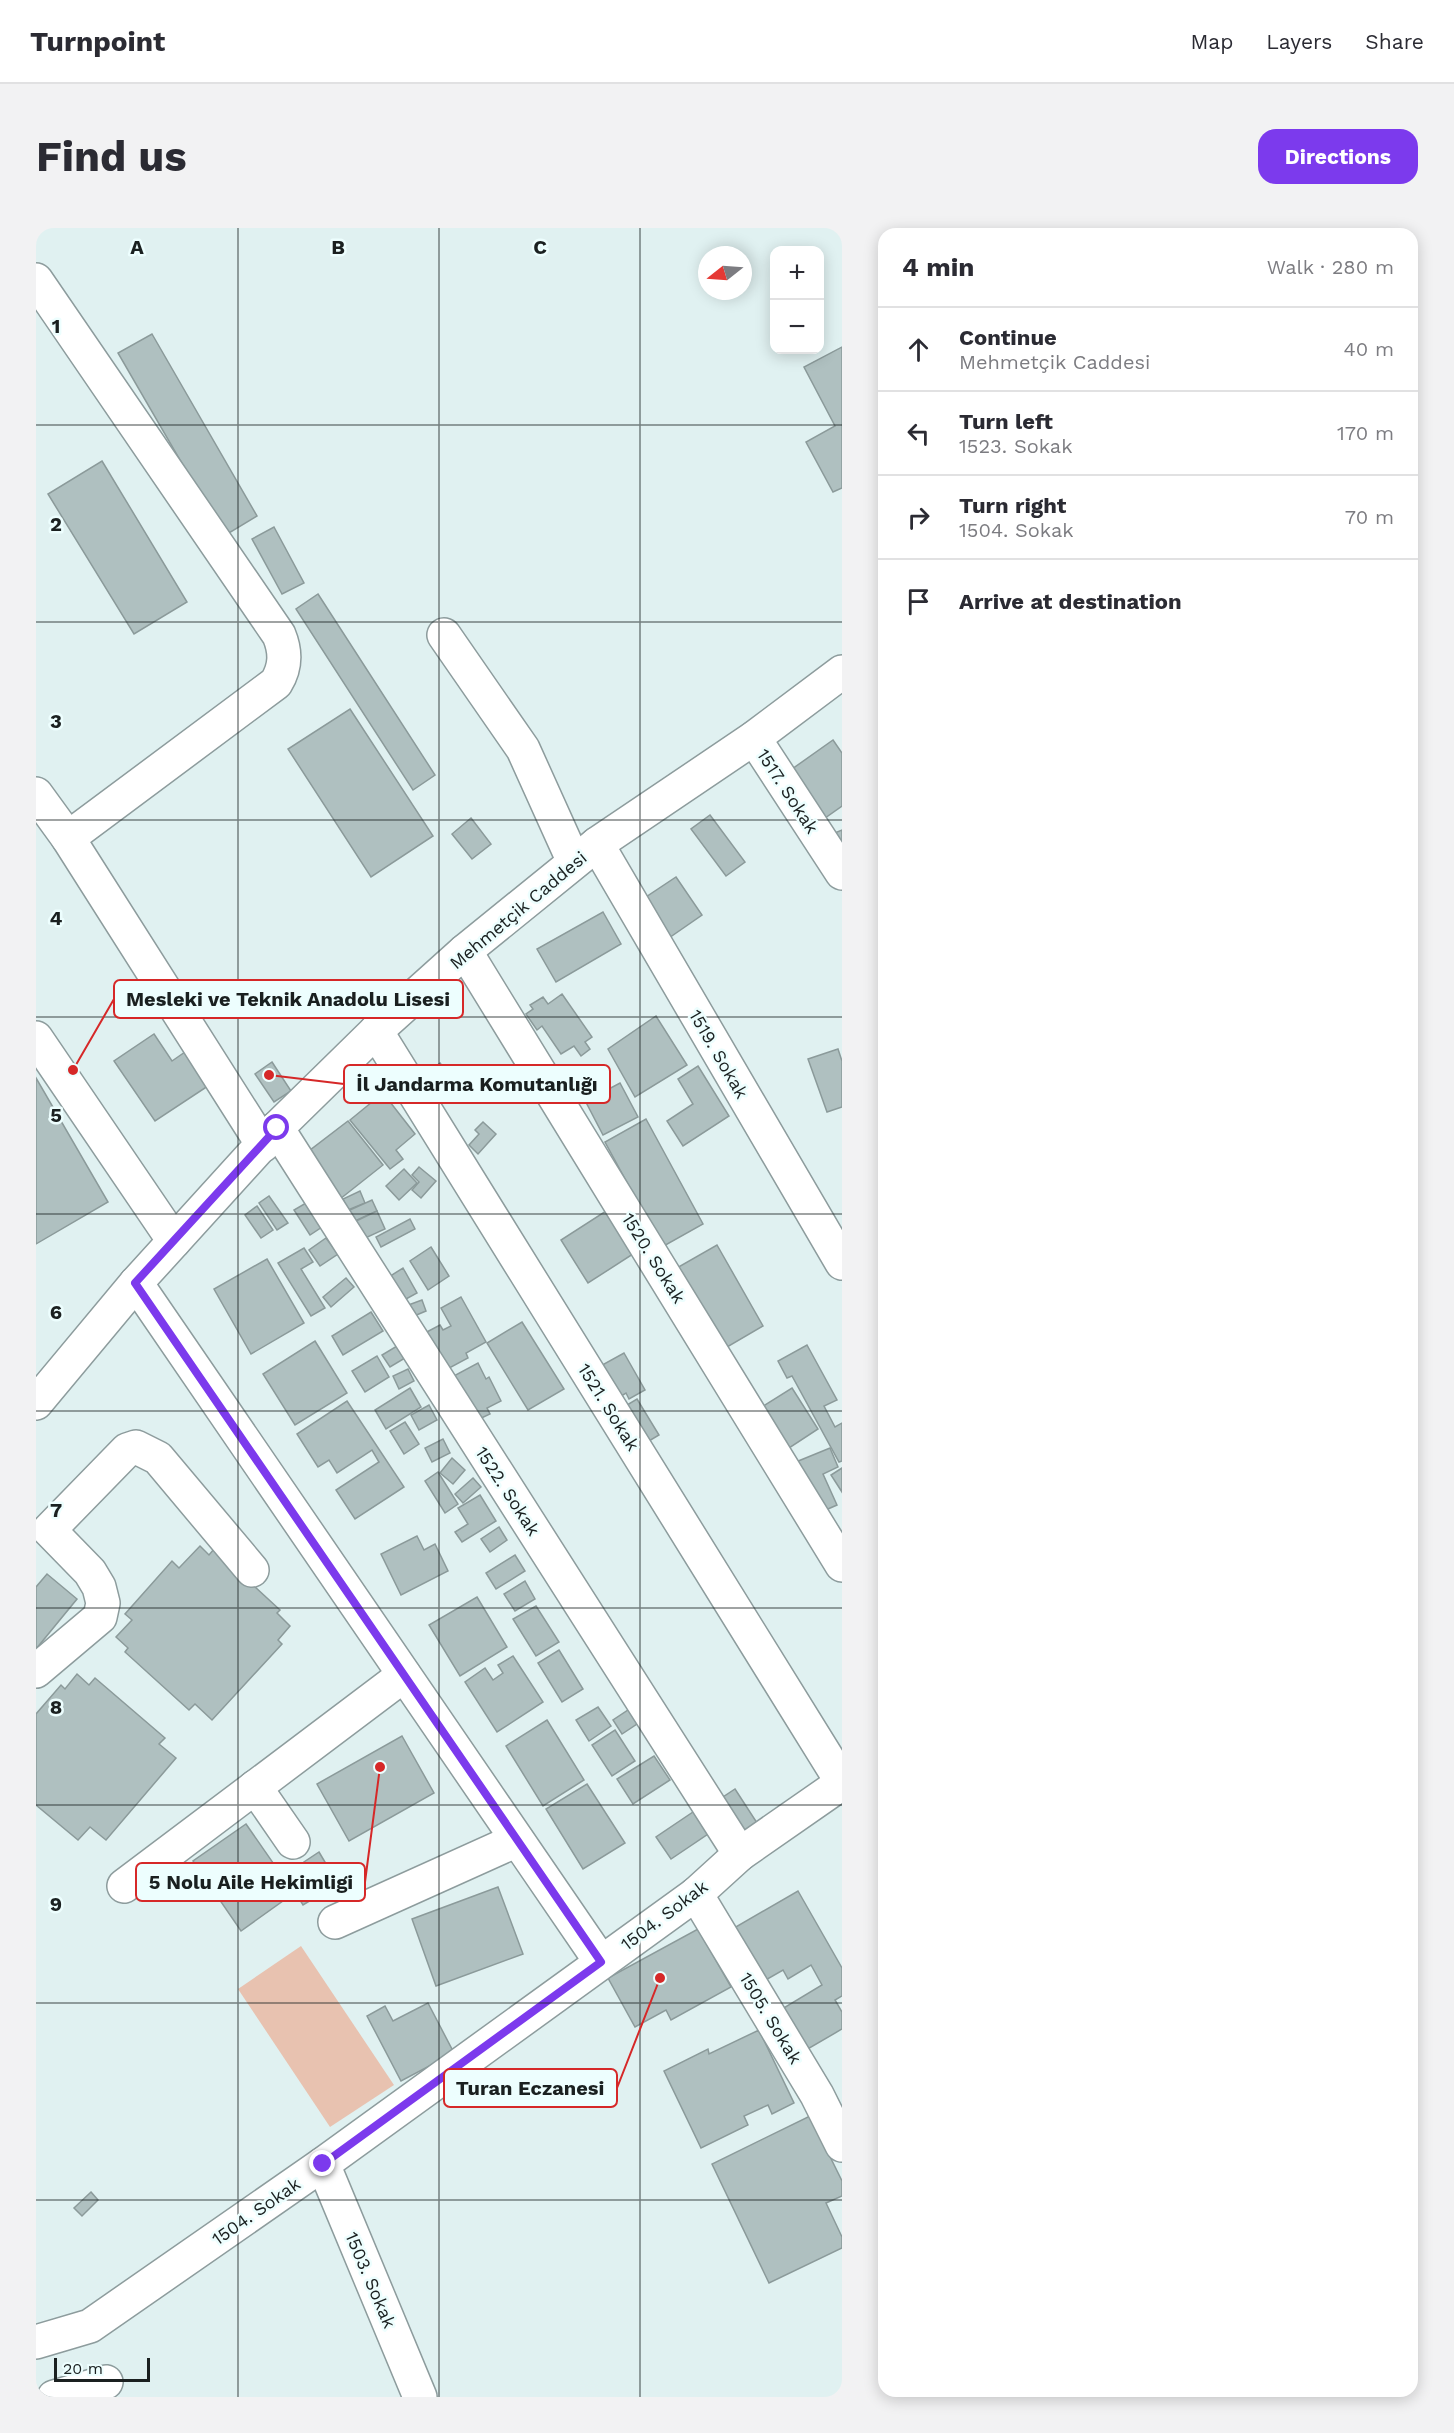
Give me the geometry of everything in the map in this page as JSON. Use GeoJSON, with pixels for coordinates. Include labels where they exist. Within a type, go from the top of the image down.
{"type":"FeatureCollection","features":[{"type":"Feature","properties":{"kind":"street"},"geometry":{"type":"LineString","coordinates":[[36,280],[279,635],[284,657],[283,668],[276,682],[68,838]]}},
{"type":"Feature","properties":{"kind":"street","name":"1519. Sokak"},"geometry":{"type":"LineString","coordinates":[[444,635],[523,748],[842,1263]]}},
{"type":"Feature","properties":{"kind":"street","name":"Mehmetçik Caddesi"},"geometry":{"type":"LineString","coordinates":[[38,1397],[135,1283],[270,1136],[376,1031],[465,951],[586,853],[754,738],[842,672]]}},
{"type":"Feature","properties":{"kind":"street","name":"1517. Sokak"},"geometry":{"type":"LineString","coordinates":[[754,738],[842,873]]}},
{"type":"Feature","properties":{"kind":"street","name":"1522. Sokak"},"geometry":{"type":"LineString","coordinates":[[36,794],[270,1136],[740,1854]]}},
{"type":"Feature","properties":{"kind":"street","name":"1520. Sokak"},"geometry":{"type":"LineString","coordinates":[[465,951],[842,1565]]}},
{"type":"Feature","properties":{"kind":"street","name":"1521. Sokak"},"geometry":{"type":"LineString","coordinates":[[376,1031],[842,1782]]}},
{"type":"Feature","properties":{"kind":"street"},"geometry":{"type":"LineString","coordinates":[[36,1038],[174,1241]]}},
{"type":"Feature","properties":{"kind":"street"},"geometry":{"type":"LineString","coordinates":[[135,1283],[601,1962]]}},
{"type":"Feature","properties":{"kind":"street"},"geometry":{"type":"LineString","coordinates":[[36,1671],[100,1617],[103,1603],[99,1587],[90,1572],[43,1537],[127,1450],[136,1447],[158,1458],[252,1570]]}},
{"type":"Feature","properties":{"kind":"street"},"geometry":{"type":"LineString","coordinates":[[124,1886],[404,1675]]}},
{"type":"Feature","properties":{"kind":"street","name":"1504. Sokak"},"geometry":{"type":"LineString","coordinates":[[36,2342],[90,2326],[323,2164],[696,1894],[740,1854],[842,1782]]}},
{"type":"Feature","properties":{"kind":"street"},"geometry":{"type":"LineString","coordinates":[[255,1787],[292,1842]]}},
{"type":"Feature","properties":{"kind":"street"},"geometry":{"type":"LineString","coordinates":[[335,1922],[517,1840]]}},
{"type":"Feature","properties":{"kind":"street","name":"1505. Sokak"},"geometry":{"type":"LineString","coordinates":[[696,1894],[830,2091],[842,2145]]}},
{"type":"Feature","properties":{"kind":"street","name":"1503. Sokak"},"geometry":{"type":"LineString","coordinates":[[323,2164],[420,2397]]}},
{"type":"Feature","properties":{"kind":"street"},"geometry":{"type":"LineString","coordinates":[[54,2397],[106,2382]]}},
{"type":"Feature","properties":{"kind":"shaded area"},"geometry":{"type":"Polygon","coordinates":[[[301,1946],[394,2085],[330,2127],[238,1989],[301,1946]]]}},
{"type":"Feature","properties":{"kind":"building"},"geometry":{"type":"Polygon","coordinates":[[[152,334],[257,516],[224,536],[118,353],[152,334]]]}},
{"type":"Feature","properties":{"kind":"building"},"geometry":{"type":"Polygon","coordinates":[[[842,347],[842,488],[833,492],[806,442],[835,426],[804,367],[842,347]]]}},
{"type":"Feature","properties":{"kind":"building"},"geometry":{"type":"Polygon","coordinates":[[[102,461],[187,602],[134,634],[48,494],[102,461]]]}},
{"type":"Feature","properties":{"kind":"building"},"geometry":{"type":"Polygon","coordinates":[[[274,527],[304,583],[282,594],[252,539],[274,527]]]}},
{"type":"Feature","properties":{"kind":"building"},"geometry":{"type":"Polygon","coordinates":[[[318,594],[435,775],[413,790],[296,609],[318,594]]]}},
{"type":"Feature","properties":{"kind":"building"},"geometry":{"type":"Polygon","coordinates":[[[350,709],[433,836],[371,877],[288,749],[350,709]]]}},
{"type":"Feature","properties":{"kind":"building"},"geometry":{"type":"Polygon","coordinates":[[[833,740],[842,753],[842,806],[818,823],[785,774],[833,740]]]}},
{"type":"Feature","properties":{"kind":"building"},"geometry":{"type":"Polygon","coordinates":[[[710,815],[745,862],[726,876],[691,829],[710,815]]]}},
{"type":"Feature","properties":{"kind":"building"},"geometry":{"type":"Polygon","coordinates":[[[471,818],[491,844],[472,859],[452,834],[471,818]]]}},
{"type":"Feature","properties":{"kind":"building"},"geometry":{"type":"Polygon","coordinates":[[[842,830],[842,861],[830,835],[842,830]]]}},
{"type":"Feature","properties":{"kind":"building"},"geometry":{"type":"Polygon","coordinates":[[[676,877],[702,915],[666,940],[640,901],[676,877]]]}},
{"type":"Feature","properties":{"kind":"building"},"geometry":{"type":"Polygon","coordinates":[[[603,912],[621,944],[556,982],[537,949],[603,912]]]}},
{"type":"Feature","properties":{"kind":"building"},"geometry":{"type":"Polygon","coordinates":[[[562,994],[592,1037],[585,1042],[590,1049],[581,1056],[574,1046],[561,1054],[542,1026],[537,1030],[526,1014],[533,1009],[530,1005],[543,997],[548,1004],[562,994]]]}},
{"type":"Feature","properties":{"kind":"building"},"geometry":{"type":"Polygon","coordinates":[[[656,1016],[687,1065],[635,1097],[608,1049],[656,1016]]]}},
{"type":"Feature","properties":{"kind":"building"},"geometry":{"type":"Polygon","coordinates":[[[154,1034],[172,1061],[185,1052],[208,1086],[155,1121],[114,1061],[154,1034]]]}},
{"type":"Feature","properties":{"kind":"building"},"geometry":{"type":"Polygon","coordinates":[[[838,1049],[842,1061],[842,1107],[827,1112],[808,1059],[838,1049]]]}},
{"type":"Feature","properties":{"kind":"building"},"geometry":{"type":"Polygon","coordinates":[[[272,1062],[291,1091],[274,1102],[255,1074],[272,1062]]]}},
{"type":"Feature","properties":{"kind":"building"},"geometry":{"type":"Polygon","coordinates":[[[440,1063],[454,1081],[438,1094],[424,1076],[440,1063]]]}},
{"type":"Feature","properties":{"kind":"building"},"geometry":{"type":"Polygon","coordinates":[[[698,1066],[729,1116],[683,1146],[667,1121],[693,1104],[678,1079],[698,1066]]]}},
{"type":"Feature","properties":{"kind":"building"},"geometry":{"type":"Polygon","coordinates":[[[598,1073],[607,1090],[620,1083],[638,1117],[603,1135],[577,1085],[598,1073]]]}},
{"type":"Feature","properties":{"kind":"building"},"geometry":{"type":"Polygon","coordinates":[[[36,1078],[108,1202],[36,1244],[36,1078]]]}},
{"type":"Feature","properties":{"kind":"building"},"geometry":{"type":"Polygon","coordinates":[[[383,1093],[415,1134],[396,1150],[403,1159],[390,1169],[350,1120],[383,1093]]]}},
{"type":"Feature","properties":{"kind":"building"},"geometry":{"type":"Polygon","coordinates":[[[646,1119],[703,1224],[662,1247],[605,1142],[646,1119]]]}},
{"type":"Feature","properties":{"kind":"building"},"geometry":{"type":"Polygon","coordinates":[[[348,1121],[383,1165],[340,1199],[305,1154],[348,1121]]]}},
{"type":"Feature","properties":{"kind":"building"},"geometry":{"type":"Polygon","coordinates":[[[483,1122],[496,1134],[478,1154],[469,1145],[479,1134],[475,1130],[483,1122]]]}},
{"type":"Feature","properties":{"kind":"building"},"geometry":{"type":"Polygon","coordinates":[[[419,1167],[436,1181],[421,1198],[412,1190],[419,1182],[412,1175],[419,1167]]]}},
{"type":"Feature","properties":{"kind":"building"},"geometry":{"type":"Polygon","coordinates":[[[404,1169],[417,1183],[399,1200],[386,1186],[404,1169]]]}},
{"type":"Feature","properties":{"kind":"building"},"geometry":{"type":"Polygon","coordinates":[[[360,1191],[365,1203],[348,1210],[343,1199],[360,1191]]]}},
{"type":"Feature","properties":{"kind":"building"},"geometry":{"type":"Polygon","coordinates":[[[269,1196],[288,1223],[277,1230],[259,1203],[269,1196]]]}},
{"type":"Feature","properties":{"kind":"building"},"geometry":{"type":"Polygon","coordinates":[[[372,1200],[377,1211],[346,1225],[341,1214],[372,1200]]]}},
{"type":"Feature","properties":{"kind":"building"},"geometry":{"type":"Polygon","coordinates":[[[306,1203],[322,1227],[310,1235],[294,1210],[306,1203]]]}},
{"type":"Feature","properties":{"kind":"building"},"geometry":{"type":"Polygon","coordinates":[[[257,1206],[273,1230],[261,1238],[245,1215],[257,1206]]]}},
{"type":"Feature","properties":{"kind":"building"},"geometry":{"type":"Polygon","coordinates":[[[377,1211],[385,1229],[361,1240],[354,1222],[377,1211]]]}},
{"type":"Feature","properties":{"kind":"building"},"geometry":{"type":"Polygon","coordinates":[[[606,1211],[633,1254],[588,1283],[561,1240],[606,1211]]]}},
{"type":"Feature","properties":{"kind":"building"},"geometry":{"type":"Polygon","coordinates":[[[410,1219],[415,1229],[381,1247],[376,1237],[410,1219]]]}},
{"type":"Feature","properties":{"kind":"building"},"geometry":{"type":"Polygon","coordinates":[[[326,1238],[338,1254],[320,1266],[309,1250],[326,1238]]]}},
{"type":"Feature","properties":{"kind":"building"},"geometry":{"type":"Polygon","coordinates":[[[717,1245],[763,1326],[722,1350],[675,1269],[717,1245]]]}},
{"type":"Feature","properties":{"kind":"building"},"geometry":{"type":"Polygon","coordinates":[[[431,1247],[449,1276],[428,1290],[410,1261],[431,1247]]]}},
{"type":"Feature","properties":{"kind":"building"},"geometry":{"type":"Polygon","coordinates":[[[304,1248],[313,1262],[301,1269],[325,1308],[311,1316],[278,1263],[304,1248]]]}},
{"type":"Feature","properties":{"kind":"building"},"geometry":{"type":"Polygon","coordinates":[[[267,1259],[304,1323],[251,1354],[214,1289],[267,1259]]]}},
{"type":"Feature","properties":{"kind":"building"},"geometry":{"type":"Polygon","coordinates":[[[403,1268],[417,1293],[397,1304],[384,1280],[403,1268]]]}},
{"type":"Feature","properties":{"kind":"building"},"geometry":{"type":"Polygon","coordinates":[[[346,1278],[354,1287],[331,1307],[323,1297],[346,1278]]]}},
{"type":"Feature","properties":{"kind":"building"},"geometry":{"type":"Polygon","coordinates":[[[461,1297],[486,1342],[466,1353],[468,1358],[440,1373],[419,1336],[440,1325],[443,1330],[451,1326],[441,1308],[461,1297]]]}},
{"type":"Feature","properties":{"kind":"building"},"geometry":{"type":"Polygon","coordinates":[[[422,1300],[426,1311],[407,1319],[403,1307],[422,1300]]]}},
{"type":"Feature","properties":{"kind":"building"},"geometry":{"type":"Polygon","coordinates":[[[371,1312],[383,1331],[343,1355],[332,1336],[371,1312]]]}},
{"type":"Feature","properties":{"kind":"building"},"geometry":{"type":"Polygon","coordinates":[[[522,1322],[564,1389],[528,1410],[487,1343],[522,1322]]]}},
{"type":"Feature","properties":{"kind":"building"},"geometry":{"type":"Polygon","coordinates":[[[315,1341],[347,1393],[295,1425],[263,1374],[315,1341]]]}},
{"type":"Feature","properties":{"kind":"building"},"geometry":{"type":"Polygon","coordinates":[[[807,1345],[837,1400],[824,1406],[835,1427],[842,1423],[842,1461],[839,1462],[792,1376],[787,1378],[778,1361],[807,1345]]]}},
{"type":"Feature","properties":{"kind":"building"},"geometry":{"type":"Polygon","coordinates":[[[397,1346],[405,1358],[390,1367],[382,1355],[397,1346]]]}},
{"type":"Feature","properties":{"kind":"building"},"geometry":{"type":"Polygon","coordinates":[[[624,1353],[645,1390],[629,1399],[626,1393],[613,1401],[595,1369],[624,1353]]]}},
{"type":"Feature","properties":{"kind":"building"},"geometry":{"type":"Polygon","coordinates":[[[377,1356],[389,1377],[365,1392],[352,1371],[377,1356]]]}},
{"type":"Feature","properties":{"kind":"building"},"geometry":{"type":"Polygon","coordinates":[[[478,1363],[486,1379],[489,1377],[501,1401],[487,1408],[490,1414],[471,1423],[450,1378],[478,1363]]]}},
{"type":"Feature","properties":{"kind":"building"},"geometry":{"type":"Polygon","coordinates":[[[408,1369],[414,1381],[399,1389],[393,1376],[408,1369]]]}},
{"type":"Feature","properties":{"kind":"building"},"geometry":{"type":"Polygon","coordinates":[[[410,1388],[421,1407],[386,1429],[375,1410],[410,1388]]]}},
{"type":"Feature","properties":{"kind":"building"},"geometry":{"type":"Polygon","coordinates":[[[792,1388],[818,1429],[783,1452],[757,1410],[792,1388]]]}},
{"type":"Feature","properties":{"kind":"building"},"geometry":{"type":"Polygon","coordinates":[[[637,1399],[659,1435],[639,1447],[617,1411],[637,1399]]]}},
{"type":"Feature","properties":{"kind":"building"},"geometry":{"type":"Polygon","coordinates":[[[347,1401],[404,1487],[355,1519],[336,1490],[379,1462],[372,1450],[337,1473],[329,1460],[318,1467],[297,1434],[347,1401]]]}},
{"type":"Feature","properties":{"kind":"building"},"geometry":{"type":"Polygon","coordinates":[[[429,1405],[437,1420],[419,1430],[411,1415],[429,1405]]]}},
{"type":"Feature","properties":{"kind":"building"},"geometry":{"type":"Polygon","coordinates":[[[405,1422],[419,1444],[404,1454],[390,1431],[405,1422]]]}},
{"type":"Feature","properties":{"kind":"building"},"geometry":{"type":"Polygon","coordinates":[[[443,1439],[450,1453],[432,1462],[425,1448],[443,1439]]]}},
{"type":"Feature","properties":{"kind":"building"},"geometry":{"type":"Polygon","coordinates":[[[830,1448],[838,1467],[823,1474],[837,1505],[812,1516],[791,1464],[830,1448]]]}},
{"type":"Feature","properties":{"kind":"building"},"geometry":{"type":"Polygon","coordinates":[[[452,1458],[465,1470],[453,1484],[440,1473],[452,1458]]]}},
{"type":"Feature","properties":{"kind":"building"},"geometry":{"type":"Polygon","coordinates":[[[842,1468],[842,1492],[831,1475],[842,1468]]]}},
{"type":"Feature","properties":{"kind":"building"},"geometry":{"type":"Polygon","coordinates":[[[438,1472],[458,1504],[445,1513],[425,1481],[438,1472]]]}},
{"type":"Feature","properties":{"kind":"building"},"geometry":{"type":"Polygon","coordinates":[[[473,1478],[481,1487],[463,1503],[455,1494],[473,1478]]]}},
{"type":"Feature","properties":{"kind":"building"},"geometry":{"type":"Polygon","coordinates":[[[480,1495],[496,1521],[462,1542],[455,1532],[468,1524],[458,1508],[480,1495]]]}},
{"type":"Feature","properties":{"kind":"building"},"geometry":{"type":"Polygon","coordinates":[[[499,1527],[507,1540],[490,1552],[481,1539],[499,1527]]]}},
{"type":"Feature","properties":{"kind":"building"},"geometry":{"type":"Polygon","coordinates":[[[417,1536],[424,1550],[435,1544],[448,1571],[401,1595],[381,1554],[417,1536]]]}},
{"type":"Feature","properties":{"kind":"building"},"geometry":{"type":"Polygon","coordinates":[[[200,1546],[209,1555],[214,1549],[280,1610],[277,1613],[290,1626],[278,1640],[282,1644],[212,1720],[195,1704],[189,1710],[125,1652],[128,1648],[116,1637],[132,1620],[125,1614],[172,1561],[179,1568],[200,1546]]]}},
{"type":"Feature","properties":{"kind":"building"},"geometry":{"type":"Polygon","coordinates":[[[515,1555],[525,1571],[496,1589],[486,1573],[515,1555]]]}},
{"type":"Feature","properties":{"kind":"building"},"geometry":{"type":"Polygon","coordinates":[[[47,1574],[77,1599],[36,1649],[36,1587],[47,1574]]]}},
{"type":"Feature","properties":{"kind":"building"},"geometry":{"type":"Polygon","coordinates":[[[525,1581],[535,1599],[515,1611],[504,1594],[525,1581]]]}},
{"type":"Feature","properties":{"kind":"building"},"geometry":{"type":"Polygon","coordinates":[[[477,1597],[507,1647],[460,1676],[429,1625],[477,1597]]]}},
{"type":"Feature","properties":{"kind":"building"},"geometry":{"type":"Polygon","coordinates":[[[536,1606],[559,1642],[536,1656],[513,1619],[536,1606]]]}},
{"type":"Feature","properties":{"kind":"building"},"geometry":{"type":"Polygon","coordinates":[[[559,1650],[583,1689],[562,1702],[538,1663],[559,1650]]]}},
{"type":"Feature","properties":{"kind":"building"},"geometry":{"type":"Polygon","coordinates":[[[513,1656],[543,1702],[497,1732],[465,1682],[485,1668],[493,1680],[503,1673],[498,1665],[513,1656]]]}},
{"type":"Feature","properties":{"kind":"building"},"geometry":{"type":"Polygon","coordinates":[[[77,1674],[89,1685],[95,1678],[165,1738],[159,1744],[176,1758],[106,1840],[90,1827],[78,1840],[36,1805],[36,1714],[61,1685],[65,1689],[77,1674]]]}},
{"type":"Feature","properties":{"kind":"building"},"geometry":{"type":"Polygon","coordinates":[[[634,1706],[643,1720],[622,1734],[613,1720],[634,1706]]]}},
{"type":"Feature","properties":{"kind":"building"},"geometry":{"type":"Polygon","coordinates":[[[598,1707],[611,1726],[589,1741],[576,1720],[598,1707]]]}},
{"type":"Feature","properties":{"kind":"building"},"geometry":{"type":"Polygon","coordinates":[[[547,1720],[584,1780],[543,1806],[506,1746],[547,1720]]]}},
{"type":"Feature","properties":{"kind":"building"},"geometry":{"type":"Polygon","coordinates":[[[615,1730],[635,1761],[612,1776],[592,1745],[615,1730]]]}},
{"type":"Feature","properties":{"kind":"building"},"geometry":{"type":"Polygon","coordinates":[[[402,1736],[434,1793],[349,1841],[317,1784],[402,1736]]]}},
{"type":"Feature","properties":{"kind":"building"},"geometry":{"type":"Polygon","coordinates":[[[654,1756],[670,1780],[633,1804],[617,1779],[654,1756]]]}},
{"type":"Feature","properties":{"kind":"building"},"geometry":{"type":"Polygon","coordinates":[[[587,1784],[625,1843],[583,1869],[546,1809],[587,1784]]]}},
{"type":"Feature","properties":{"kind":"building"},"geometry":{"type":"Polygon","coordinates":[[[735,1789],[761,1829],[744,1841],[717,1801],[735,1789]]]}},
{"type":"Feature","properties":{"kind":"building"},"geometry":{"type":"Polygon","coordinates":[[[696,1810],[711,1832],[671,1859],[656,1837],[696,1810]]]}},
{"type":"Feature","properties":{"kind":"building"},"geometry":{"type":"Polygon","coordinates":[[[246,1824],[294,1893],[241,1931],[193,1861],[246,1824]]]}},
{"type":"Feature","properties":{"kind":"building"},"geometry":{"type":"Polygon","coordinates":[[[319,1852],[338,1884],[303,1905],[292,1887],[312,1875],[304,1862],[319,1852]]]}},
{"type":"Feature","properties":{"kind":"building"},"geometry":{"type":"Polygon","coordinates":[[[498,1887],[523,1954],[436,1986],[412,1919],[498,1887]]]}},
{"type":"Feature","properties":{"kind":"building"},"geometry":{"type":"Polygon","coordinates":[[[798,1891],[842,1968],[842,1996],[835,2000],[842,2012],[842,2029],[806,2050],[782,2009],[822,1985],[811,1965],[788,1979],[783,1970],[764,1981],[734,1928],[798,1891]]]}},
{"type":"Feature","properties":{"kind":"building"},"geometry":{"type":"Polygon","coordinates":[[[698,1929],[731,1987],[671,2020],[666,2010],[635,2027],[608,1978],[698,1929]]]}},
{"type":"Feature","properties":{"kind":"building"},"geometry":{"type":"Polygon","coordinates":[[[428,2003],[454,2053],[401,2081],[367,2016],[385,2006],[393,2021],[428,2003]]]}},
{"type":"Feature","properties":{"kind":"building"},"geometry":{"type":"Polygon","coordinates":[[[759,2030],[794,2103],[772,2114],[768,2105],[744,2116],[748,2125],[701,2148],[664,2071],[708,2049],[709,2054],[759,2030]]]}},
{"type":"Feature","properties":{"kind":"building"},"geometry":{"type":"Polygon","coordinates":[[[810,2116],[842,2181],[842,2196],[826,2203],[842,2237],[842,2248],[769,2283],[712,2164],[810,2116]]]}},
{"type":"Feature","properties":{"kind":"building"},"geometry":{"type":"Polygon","coordinates":[[[91,2192],[98,2200],[82,2216],[74,2208],[91,2192]]]}},
{"type":"Feature","properties":{"kind":"place","name":"Mesleki ve Teknik Anadolu Lisesi"},"geometry":{"type":"Point","coordinates":[73,1070]}},
{"type":"Feature","properties":{"kind":"place","name":"İl Jandarma Komutanlığı"},"geometry":{"type":"Point","coordinates":[269,1075]}},
{"type":"Feature","properties":{"kind":"place","name":"5 Nolu Aile Hekimligi"},"geometry":{"type":"Point","coordinates":[380,1767]}},
{"type":"Feature","properties":{"kind":"place","name":"Turan Eczanesi"},"geometry":{"type":"Point","coordinates":[660,1978]}},
{"type":"Feature","properties":{"kind":"route"},"geometry":{"type":"LineString","coordinates":[[277,1128],[135,1283],[601,1962],[323,2164]]}}]}
